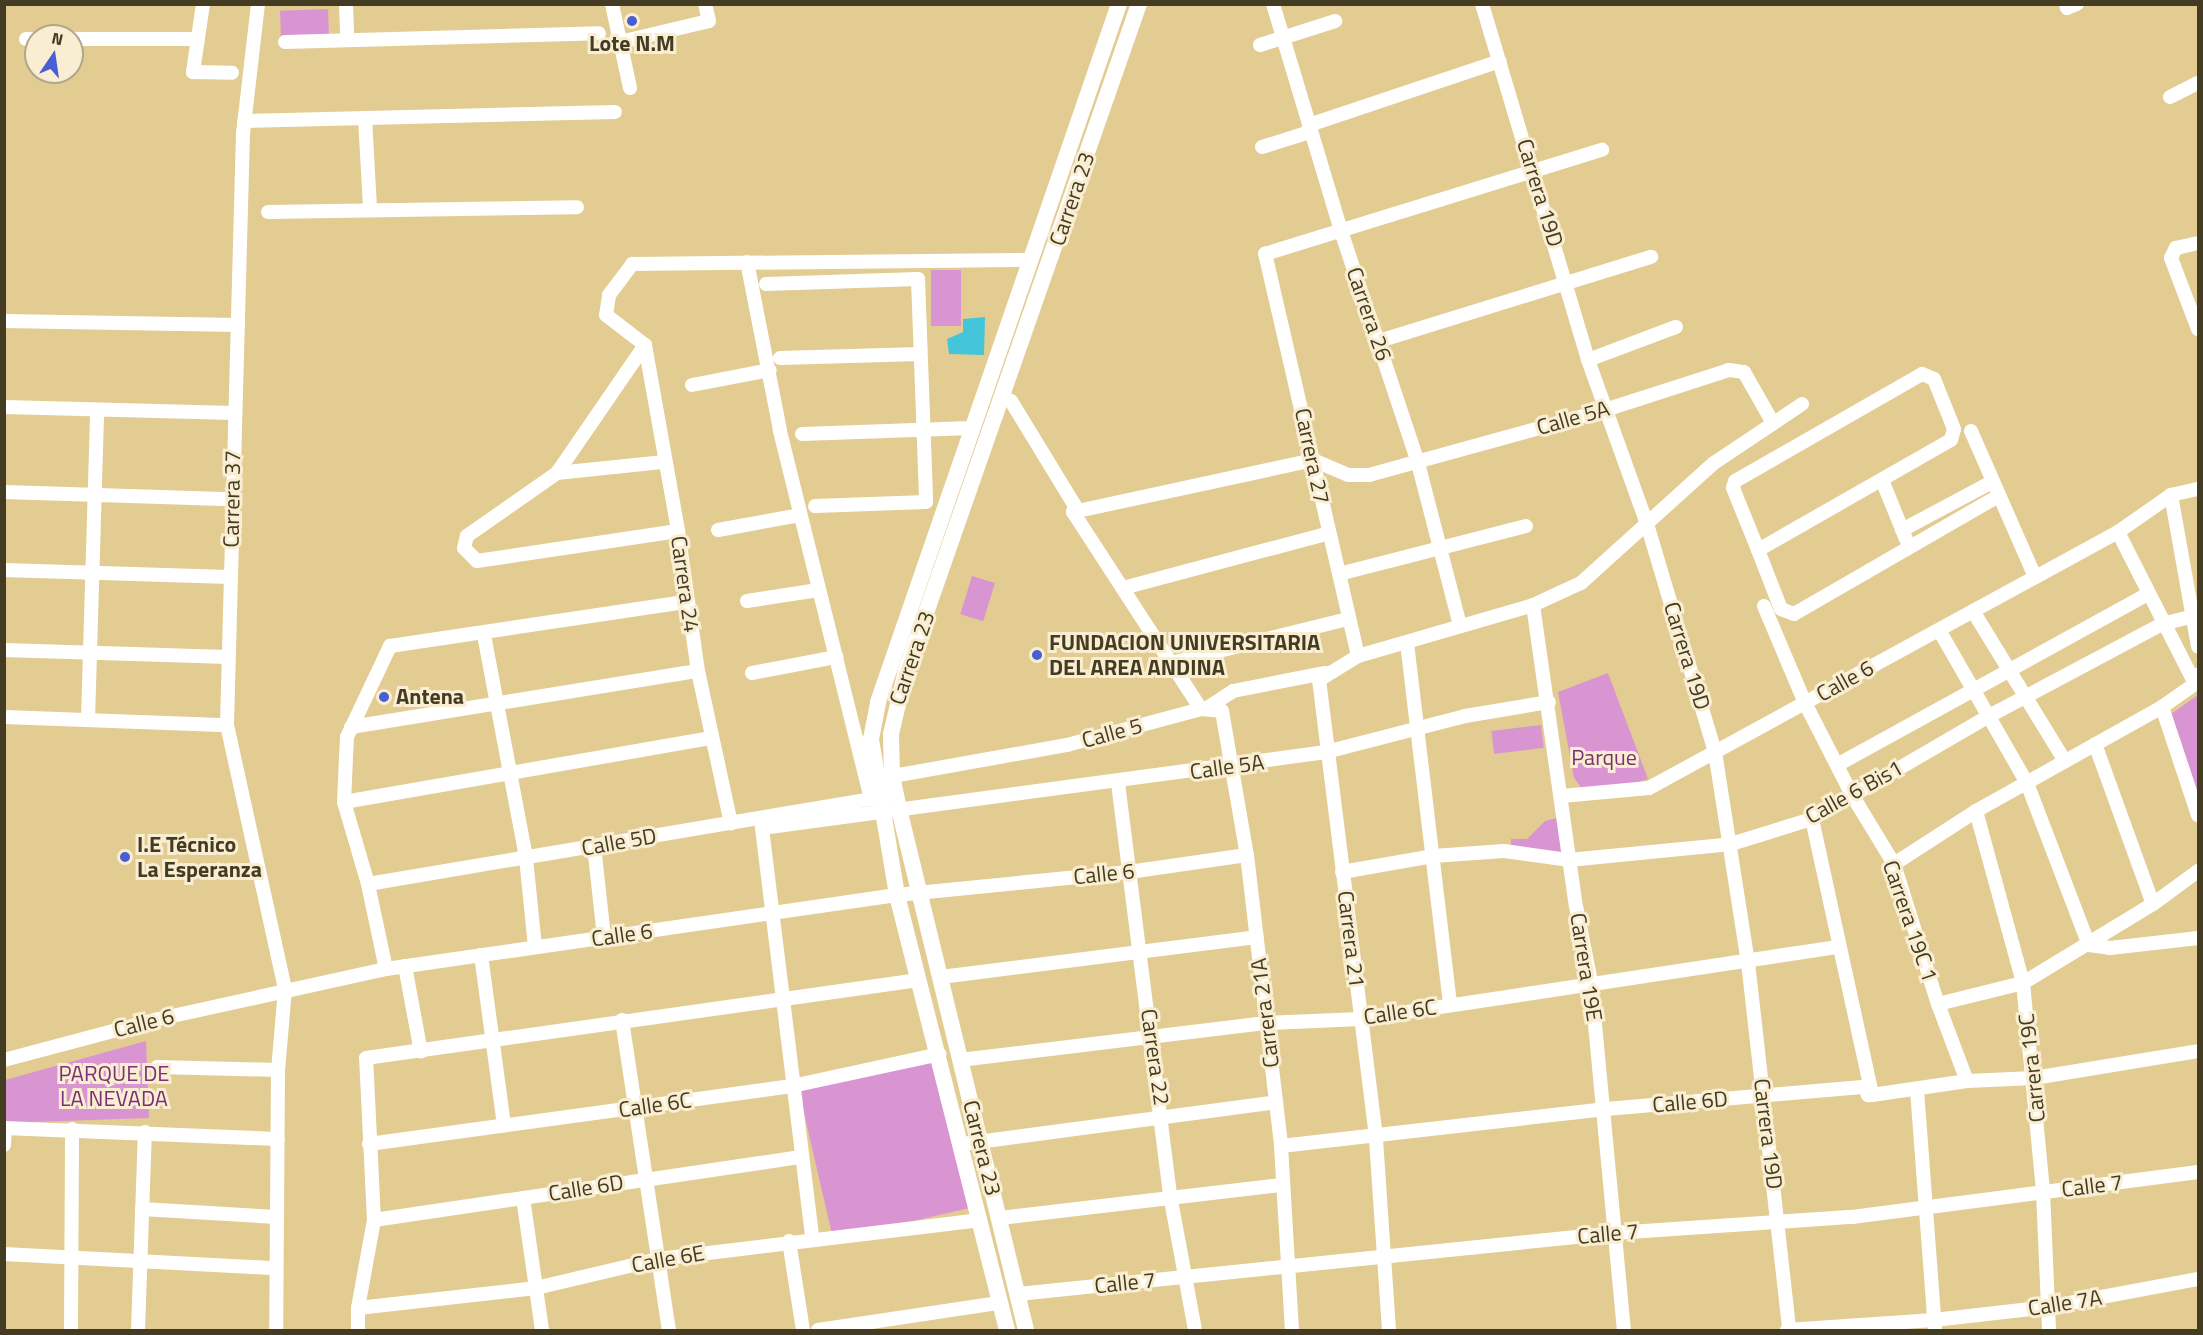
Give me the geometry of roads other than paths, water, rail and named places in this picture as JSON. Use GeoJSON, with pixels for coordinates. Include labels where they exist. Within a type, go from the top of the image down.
{"type":"FeatureCollection","features":[{"type":"Feature","properties":{"kind":"main road","name":"Carrera 23"},"geometry":{"type":"LineString","coordinates":[[1007,1330],[979,1220],[963,1144],[897,895],[884,806],[871,739],[874,721],[955,477],[1119,4]]}},
{"type":"Feature","properties":{"kind":"main road","name":"Carrera 23"},"geometry":{"type":"LineString","coordinates":[[1026,1330],[920,893],[884,806],[893,776],[892,716],[1139,4]]}},
{"type":"Feature","properties":{"kind":"main road"},"geometry":{"type":"LineString","coordinates":[[955,477],[973,483]]}},
{"type":"Feature","properties":{"kind":"street"},"geometry":{"type":"LineString","coordinates":[[203,4],[193,72],[232,73]]}},
{"type":"Feature","properties":{"kind":"street","name":"Carrera 37"},"geometry":{"type":"LineString","coordinates":[[258,4],[244,121],[231,499],[227,725],[285,989],[278,1070],[276,1330]]}},
{"type":"Feature","properties":{"kind":"street"},"geometry":{"type":"LineString","coordinates":[[346,4],[347,40]]}},
{"type":"Feature","properties":{"kind":"street"},"geometry":{"type":"LineString","coordinates":[[612,4],[630,88]]}},
{"type":"Feature","properties":{"kind":"street"},"geometry":{"type":"LineString","coordinates":[[620,42],[709,21],[705,4]]}},
{"type":"Feature","properties":{"kind":"street","name":"Carrera 26"},"geometry":{"type":"LineString","coordinates":[[1273,4],[1340,228],[1418,463],[1460,624]]}},
{"type":"Feature","properties":{"kind":"street","name":"Carrera 19D"},"geometry":{"type":"LineString","coordinates":[[1482,4],[1567,283],[1588,360],[1647,524],[1715,752],[1748,962],[1779,1222],[1788,1330]]}},
{"type":"Feature","properties":{"kind":"street"},"geometry":{"type":"LineString","coordinates":[[1260,45],[1282,36],[1335,21]]}},
{"type":"Feature","properties":{"kind":"street"},"geometry":{"type":"LineString","coordinates":[[285,42],[599,33]]}},
{"type":"Feature","properties":{"kind":"street"},"geometry":{"type":"LineString","coordinates":[[84,39],[198,39]]}},
{"type":"Feature","properties":{"kind":"street"},"geometry":{"type":"LineString","coordinates":[[1262,147],[1500,62]]}},
{"type":"Feature","properties":{"kind":"street"},"geometry":{"type":"LineString","coordinates":[[2170,97],[2199,83]]}},
{"type":"Feature","properties":{"kind":"street"},"geometry":{"type":"LineString","coordinates":[[244,121],[615,112]]}},
{"type":"Feature","properties":{"kind":"street"},"geometry":{"type":"LineString","coordinates":[[365,118],[370,208]]}},
{"type":"Feature","properties":{"kind":"street"},"geometry":{"type":"LineString","coordinates":[[1340,228],[1602,150]]}},
{"type":"Feature","properties":{"kind":"street"},"geometry":{"type":"LineString","coordinates":[[268,212],[370,208],[577,207]]}},
{"type":"Feature","properties":{"kind":"street","name":"Carrera 27"},"geometry":{"type":"LineString","coordinates":[[1340,228],[1265,256],[1358,656]]}},
{"type":"Feature","properties":{"kind":"street"},"geometry":{"type":"LineString","coordinates":[[2199,243],[2172,251],[2171,258],[2199,329]]}},
{"type":"Feature","properties":{"kind":"street"},"geometry":{"type":"LineString","coordinates":[[1379,341],[1651,257]]}},
{"type":"Feature","properties":{"kind":"street"},"geometry":{"type":"LineString","coordinates":[[678,531],[477,561],[464,548],[467,536],[557,473],[645,345],[606,315],[609,296],[632,264],[1031,260]]}},
{"type":"Feature","properties":{"kind":"street"},"geometry":{"type":"LineString","coordinates":[[747,262],[818,590],[853,720],[884,806]]}},
{"type":"Feature","properties":{"kind":"street"},"geometry":{"type":"LineString","coordinates":[[766,284],[918,279],[926,502],[815,506]]}},
{"type":"Feature","properties":{"kind":"street"},"geometry":{"type":"LineString","coordinates":[[4,321],[238,325]]}},
{"type":"Feature","properties":{"kind":"street"},"geometry":{"type":"LineString","coordinates":[[1588,360],[1676,327]]}},
{"type":"Feature","properties":{"kind":"street","name":"Carrera 24"},"geometry":{"type":"LineString","coordinates":[[645,345],[678,531],[685,602],[711,738],[731,823]]}},
{"type":"Feature","properties":{"kind":"street"},"geometry":{"type":"LineString","coordinates":[[780,358],[920,354]]}},
{"type":"Feature","properties":{"kind":"street"},"geometry":{"type":"LineString","coordinates":[[692,385],[770,370]]}},
{"type":"Feature","properties":{"kind":"street","name":"Calle 5A"},"geometry":{"type":"LineString","coordinates":[[1312,460],[1348,475],[1369,475],[1605,410],[1729,370],[1744,372],[1773,423]]}},
{"type":"Feature","properties":{"kind":"street"},"geometry":{"type":"LineString","coordinates":[[1758,550],[1953,437],[1954,429],[1938,389],[1928,374],[1920,375],[1738,478],[1733,488],[1781,609],[1791,615],[1998,496]]}},
{"type":"Feature","properties":{"kind":"street","name":"Carrera 21A"},"geometry":{"type":"LineString","coordinates":[[1002,398],[1011,401],[1075,506],[1073,512],[1204,709],[1221,711],[1233,767],[1247,855],[1267,1023],[1281,1146],[1292,1330]]}},
{"type":"Feature","properties":{"kind":"street","name":"Calle 5"},"geometry":{"type":"LineString","coordinates":[[893,776],[1067,745],[1204,709],[1233,691],[1325,673],[1358,656],[1407,643],[1460,624],[1533,605],[1581,583],[1714,463],[1802,404]]}},
{"type":"Feature","properties":{"kind":"street"},"geometry":{"type":"LineString","coordinates":[[4,407],[234,413]]}},
{"type":"Feature","properties":{"kind":"street"},"geometry":{"type":"LineString","coordinates":[[88,720],[97,410]]}},
{"type":"Feature","properties":{"kind":"street"},"geometry":{"type":"LineString","coordinates":[[802,434],[972,429]]}},
{"type":"Feature","properties":{"kind":"street"},"geometry":{"type":"LineString","coordinates":[[1971,431],[2035,577]]}},
{"type":"Feature","properties":{"kind":"street"},"geometry":{"type":"LineString","coordinates":[[1073,512],[1312,460]]}},
{"type":"Feature","properties":{"kind":"street"},"geometry":{"type":"LineString","coordinates":[[557,473],[664,462]]}},
{"type":"Feature","properties":{"kind":"street"},"geometry":{"type":"LineString","coordinates":[[1882,480],[1909,546]]}},
{"type":"Feature","properties":{"kind":"street"},"geometry":{"type":"LineString","coordinates":[[1902,530],[1992,482]]}},
{"type":"Feature","properties":{"kind":"street"},"geometry":{"type":"LineString","coordinates":[[2199,489],[2170,495],[2196,616],[2199,647]]}},
{"type":"Feature","properties":{"kind":"street"},"geometry":{"type":"LineString","coordinates":[[4,492],[231,499]]}},
{"type":"Feature","properties":{"kind":"street","name":"Calle 6"},"geometry":{"type":"LineString","coordinates":[[1562,796],[1649,788],[2118,532],[2170,495]]}},
{"type":"Feature","properties":{"kind":"street"},"geometry":{"type":"LineString","coordinates":[[718,530],[800,515]]}},
{"type":"Feature","properties":{"kind":"street"},"geometry":{"type":"LineString","coordinates":[[1339,574],[1526,526]]}},
{"type":"Feature","properties":{"kind":"street"},"geometry":{"type":"LineString","coordinates":[[1894,864],[1976,811],[2162,707],[2197,679],[2162,624],[2118,532]]}},
{"type":"Feature","properties":{"kind":"street"},"geometry":{"type":"LineString","coordinates":[[1123,588],[1329,533]]}},
{"type":"Feature","properties":{"kind":"street"},"geometry":{"type":"LineString","coordinates":[[4,570],[230,578]]}},
{"type":"Feature","properties":{"kind":"street"},"geometry":{"type":"LineString","coordinates":[[747,601],[818,590]]}},
{"type":"Feature","properties":{"kind":"street"},"geometry":{"type":"LineString","coordinates":[[1837,765],[2148,594]]}},
{"type":"Feature","properties":{"kind":"street"},"geometry":{"type":"LineString","coordinates":[[386,969],[368,884],[344,802],[347,737],[390,646],[484,635],[685,602]]}},
{"type":"Feature","properties":{"kind":"street","name":"Carrera 19E"},"geometry":{"type":"LineString","coordinates":[[1533,605],[1549,702],[1569,860],[1591,982],[1606,1109],[1624,1330]]}},
{"type":"Feature","properties":{"kind":"street","name":"Carrera 19C 1"},"geometry":{"type":"LineString","coordinates":[[1764,606],[1805,703],[1852,795],[1894,864],[1938,1004],[1967,1081]]}},
{"type":"Feature","properties":{"kind":"street"},"geometry":{"type":"LineString","coordinates":[[1973,611],[2065,761]]}},
{"type":"Feature","properties":{"kind":"street","name":"Calle 6 Bis1"},"geometry":{"type":"LineString","coordinates":[[1342,872],[1434,856],[1504,851],[1569,860],[1731,844],[1812,819],[1991,715],[2162,624],[2196,616]]}},
{"type":"Feature","properties":{"kind":"street"},"geometry":{"type":"LineString","coordinates":[[1172,663],[1348,619]]}},
{"type":"Feature","properties":{"kind":"street"},"geometry":{"type":"LineString","coordinates":[[1939,630],[1991,715],[2027,783],[2089,945]]}},
{"type":"Feature","properties":{"kind":"street"},"geometry":{"type":"LineString","coordinates":[[484,635],[507,773],[526,858],[536,947]]}},
{"type":"Feature","properties":{"kind":"street"},"geometry":{"type":"LineString","coordinates":[[1407,643],[1450,1004]]}},
{"type":"Feature","properties":{"kind":"street"},"geometry":{"type":"LineString","coordinates":[[4,650],[228,657]]}},
{"type":"Feature","properties":{"kind":"street"},"geometry":{"type":"LineString","coordinates":[[752,673],[836,657]]}},
{"type":"Feature","properties":{"kind":"street"},"geometry":{"type":"LineString","coordinates":[[351,727],[698,671]]}},
{"type":"Feature","properties":{"kind":"street","name":"Carrera 21"},"geometry":{"type":"LineString","coordinates":[[1325,673],[1318,680],[1319,691],[1376,1137],[1382,1254],[1389,1330]]}},
{"type":"Feature","properties":{"kind":"street","name":"Calle 5A"},"geometry":{"type":"LineString","coordinates":[[761,823],[884,806],[1118,783],[1233,767],[1326,752],[1465,716],[1549,702]]}},
{"type":"Feature","properties":{"kind":"street"},"geometry":{"type":"LineString","coordinates":[[2162,707],[2199,815]]}},
{"type":"Feature","properties":{"kind":"street"},"geometry":{"type":"LineString","coordinates":[[4,717],[227,725]]}},
{"type":"Feature","properties":{"kind":"street"},"geometry":{"type":"LineString","coordinates":[[853,720],[874,721]]}},
{"type":"Feature","properties":{"kind":"street"},"geometry":{"type":"LineString","coordinates":[[344,802],[711,738]]}},
{"type":"Feature","properties":{"kind":"street"},"geometry":{"type":"LineString","coordinates":[[2095,744],[2153,904]]}},
{"type":"Feature","properties":{"kind":"street","name":"Carrera 22"},"geometry":{"type":"LineString","coordinates":[[1118,783],[1152,1036],[1170,1195],[1195,1330]]}},
{"type":"Feature","properties":{"kind":"street","name":"Carrera 19C"},"geometry":{"type":"LineString","coordinates":[[1976,811],[2023,983],[2034,1078],[2043,1192],[2049,1330]]}},
{"type":"Feature","properties":{"kind":"street"},"geometry":{"type":"LineString","coordinates":[[1812,819],[1837,947],[1872,1095]]}},
{"type":"Feature","properties":{"kind":"street","name":"Calle 5D"},"geometry":{"type":"LineString","coordinates":[[368,884],[731,823],[761,823]]}},
{"type":"Feature","properties":{"kind":"street"},"geometry":{"type":"LineString","coordinates":[[761,823],[799,1157],[812,1238]]}},
{"type":"Feature","properties":{"kind":"street"},"geometry":{"type":"LineString","coordinates":[[594,846],[604,937]]}},
{"type":"Feature","properties":{"kind":"street","name":"Calle 6"},"geometry":{"type":"LineString","coordinates":[[4,1060],[285,989],[386,969],[897,895],[1129,872],[1247,855]]}},
{"type":"Feature","properties":{"kind":"street"},"geometry":{"type":"LineString","coordinates":[[1938,1004],[2023,983],[2089,945],[2199,871]]}},
{"type":"Feature","properties":{"kind":"street"},"geometry":{"type":"LineString","coordinates":[[941,977],[1256,937]]}},
{"type":"Feature","properties":{"kind":"street"},"geometry":{"type":"LineString","coordinates":[[2089,945],[2110,948],[2199,938]]}},
{"type":"Feature","properties":{"kind":"street","name":"Calle 6C"},"geometry":{"type":"LineString","coordinates":[[960,1060],[1267,1023],[1361,1019],[1591,982],[1748,962],[1837,947]]}},
{"type":"Feature","properties":{"kind":"street"},"geometry":{"type":"LineString","coordinates":[[481,955],[504,1125]]}},
{"type":"Feature","properties":{"kind":"street"},"geometry":{"type":"LineString","coordinates":[[405,966],[421,1052]]}},
{"type":"Feature","properties":{"kind":"street"},"geometry":{"type":"LineString","coordinates":[[358,1330],[358,1308],[374,1220],[366,1058],[421,1052],[622,1020],[920,980]]}},
{"type":"Feature","properties":{"kind":"street"},"geometry":{"type":"LineString","coordinates":[[622,1020],[669,1330]]}},
{"type":"Feature","properties":{"kind":"street","name":"Calle 6D"},"geometry":{"type":"LineString","coordinates":[[1281,1146],[1376,1137],[1606,1109],[1763,1095],[1865,1087],[1872,1095],[1967,1081],[2034,1078],[2199,1051]]}},
{"type":"Feature","properties":{"kind":"street","name":"Calle 6C"},"geometry":{"type":"LineString","coordinates":[[369,1144],[792,1086],[940,1054]]}},
{"type":"Feature","properties":{"kind":"street"},"geometry":{"type":"LineString","coordinates":[[157,1067],[278,1070]]}},
{"type":"Feature","properties":{"kind":"street"},"geometry":{"type":"LineString","coordinates":[[1917,1090],[1934,1325]]}},
{"type":"Feature","properties":{"kind":"street"},"geometry":{"type":"LineString","coordinates":[[963,1144],[1276,1102]]}},
{"type":"Feature","properties":{"kind":"street"},"geometry":{"type":"LineString","coordinates":[[4,1145],[5,1128],[279,1139]]}},
{"type":"Feature","properties":{"kind":"street"},"geometry":{"type":"LineString","coordinates":[[71,1330],[72,1129]]}},
{"type":"Feature","properties":{"kind":"street"},"geometry":{"type":"LineString","coordinates":[[138,1330],[145,1132]]}},
{"type":"Feature","properties":{"kind":"street","name":"Calle 6D"},"geometry":{"type":"LineString","coordinates":[[374,1220],[799,1157]]}},
{"type":"Feature","properties":{"kind":"street","name":"Calle 7"},"geometry":{"type":"LineString","coordinates":[[1018,1294],[1382,1254],[1615,1233],[1779,1222],[1926,1207],[2199,1172]]}},
{"type":"Feature","properties":{"kind":"street"},"geometry":{"type":"LineString","coordinates":[[1000,1218],[1170,1195],[1283,1185]]}},
{"type":"Feature","properties":{"kind":"street"},"geometry":{"type":"LineString","coordinates":[[523,1198],[542,1330]]}},
{"type":"Feature","properties":{"kind":"street"},"geometry":{"type":"LineString","coordinates":[[142,1209],[277,1217]]}},
{"type":"Feature","properties":{"kind":"street","name":"Calle 6E"},"geometry":{"type":"LineString","coordinates":[[358,1308],[536,1287],[658,1259],[812,1238],[979,1220]]}},
{"type":"Feature","properties":{"kind":"street"},"geometry":{"type":"LineString","coordinates":[[789,1241],[802,1330]]}},
{"type":"Feature","properties":{"kind":"street"},"geometry":{"type":"LineString","coordinates":[[4,1254],[139,1264],[275,1268]]}},
{"type":"Feature","properties":{"kind":"street","name":"Calle 7A"},"geometry":{"type":"LineString","coordinates":[[1788,1330],[1934,1325],[2199,1279]]}},
{"type":"Feature","properties":{"kind":"street"},"geometry":{"type":"LineString","coordinates":[[818,1330],[999,1303]]}},
{"type":"Feature","properties":{"kind":"water"},"geometry":{"type":"Polygon","coordinates":[[[985,317],[984,355],[949,354],[947,339],[963,332],[963,319],[985,317]]]}},
{"type":"Feature","properties":{"kind":"place","name":"Lote N.M"},"geometry":{"type":"Point","coordinates":[632,21]}},
{"type":"Feature","properties":{"kind":"place","name":"FUNDACION UNIVERSITARIA DEL AREA ANDINA"},"geometry":{"type":"Point","coordinates":[1037,655]}},
{"type":"Feature","properties":{"kind":"place","name":"Antena"},"geometry":{"type":"Point","coordinates":[384,697]}},
{"type":"Feature","properties":{"kind":"place","name":"I.E Técnico La Esperanza"},"geometry":{"type":"Point","coordinates":[125,857]}},
{"type":"Feature","properties":{"kind":"park label","name":"Parque"},"geometry":{"type":"Point","coordinates":[1604,758]}},
{"type":"Feature","properties":{"kind":"park label","name":"PARQUE DE LA NEVADA"},"geometry":{"type":"Point","coordinates":[114,1086]}}]}
